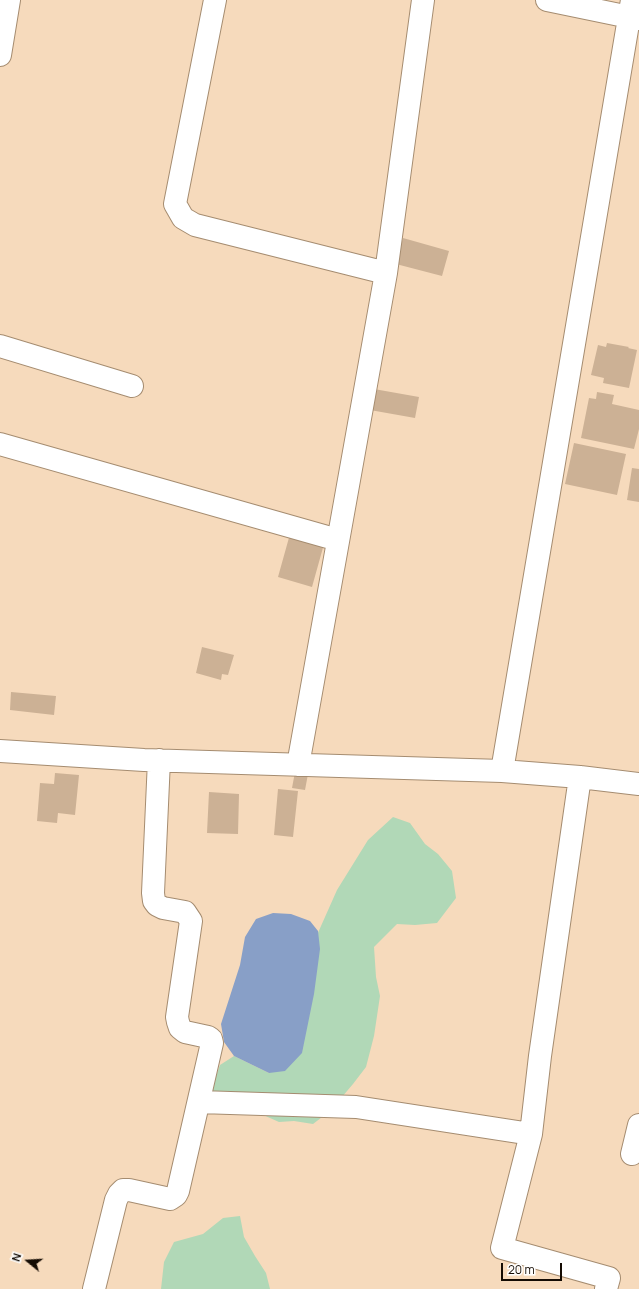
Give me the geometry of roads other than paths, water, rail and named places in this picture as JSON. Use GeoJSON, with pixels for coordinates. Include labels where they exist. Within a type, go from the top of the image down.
{"type":"FeatureCollection","features":[{"type":"Feature","properties":{"kind":"street"},"geometry":{"type":"LineString","coordinates":[[0,55],[9,0]]}},
{"type":"Feature","properties":{"kind":"street"},"geometry":{"type":"LineString","coordinates":[[215,0],[175,204],[183,218],[195,224],[386,273]]}},
{"type":"Feature","properties":{"kind":"street"},"geometry":{"type":"LineString","coordinates":[[298,764],[386,273],[423,0]]}},
{"type":"Feature","properties":{"kind":"street"},"geometry":{"type":"LineString","coordinates":[[502,771],[633,12],[547,0]]}},
{"type":"Feature","properties":{"kind":"street"},"geometry":{"type":"LineString","coordinates":[[0,346],[132,386]]}},
{"type":"Feature","properties":{"kind":"street"},"geometry":{"type":"LineString","coordinates":[[0,444],[338,540]]}},
{"type":"Feature","properties":{"kind":"street"},"geometry":{"type":"LineString","coordinates":[[0,751],[159,760],[502,771],[580,777],[639,784]]}},
{"type":"Feature","properties":{"kind":"street"},"geometry":{"type":"LineString","coordinates":[[94,1289],[116,1200],[119,1194],[123,1190],[129,1190],[170,1199],[178,1192],[212,1043],[208,1036],[185,1032],[180,1028],[177,1016],[191,921],[185,912],[163,908],[154,901],[153,893],[159,760]]}},
{"type":"Feature","properties":{"kind":"street"},"geometry":{"type":"LineString","coordinates":[[580,777],[540,1056],[531,1134],[502,1248],[609,1278],[606,1289]]}},
{"type":"Feature","properties":{"kind":"street"},"geometry":{"type":"LineString","coordinates":[[199,1102],[356,1107],[531,1134]]}},
{"type":"Feature","properties":{"kind":"street"},"geometry":{"type":"LineString","coordinates":[[632,1154],[639,1125]]}},
{"type":"Feature","properties":{"kind":"water"},"geometry":{"type":"Polygon","coordinates":[[[273,913],[291,914],[310,921],[318,931],[320,949],[314,994],[302,1053],[285,1071],[269,1073],[234,1056],[224,1042],[221,1024],[240,965],[245,937],[256,919],[273,913]]]}}]}
